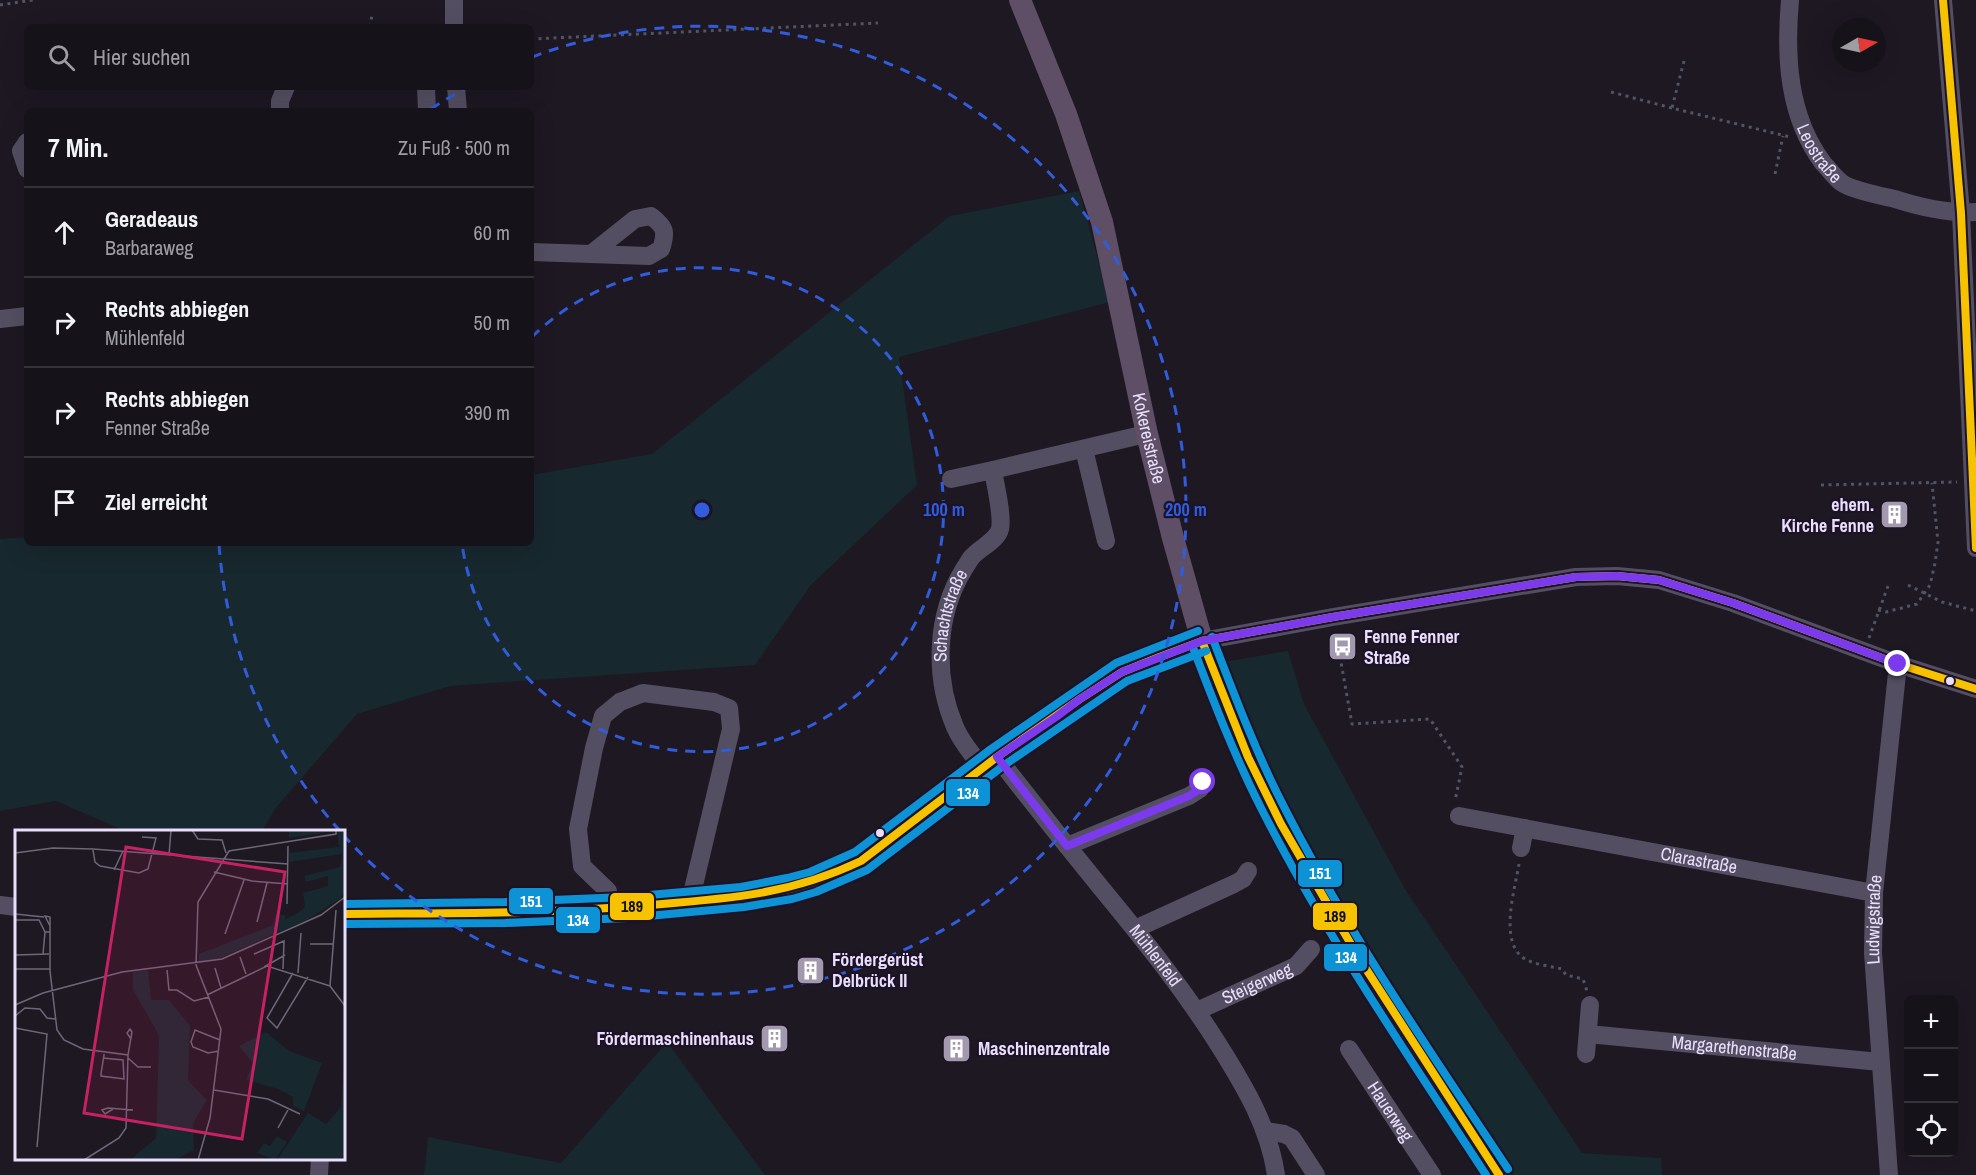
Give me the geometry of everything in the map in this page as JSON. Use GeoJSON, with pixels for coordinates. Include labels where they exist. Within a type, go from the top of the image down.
{"type":"FeatureCollection","features":[{"type":"Feature","properties":{"kind":"main road","name":"Kokereistraße"},"geometry":{"type":"LineString","coordinates":[[1020,0],[1066,114],[1102,222],[1126,338],[1173,538],[1202,641],[1237,731],[1280,823],[1354,950],[1498,1175]]}},
{"type":"Feature","properties":{"kind":"street"},"geometry":{"type":"LineString","coordinates":[[454,0],[454,24]]}},
{"type":"Feature","properties":{"kind":"street","name":"Leostraße"},"geometry":{"type":"LineString","coordinates":[[1790,0],[1788,24],[1790,74],[1800,124],[1809,142],[1828,168],[1843,184],[1907,203],[1969,213]]}},
{"type":"Feature","properties":{"kind":"street"},"geometry":{"type":"LineString","coordinates":[[1943,0],[1969,213],[1976,548]]}},
{"type":"Feature","properties":{"kind":"street"},"geometry":{"type":"LineString","coordinates":[[280,108],[285,90]]}},
{"type":"Feature","properties":{"kind":"street"},"geometry":{"type":"LineString","coordinates":[[426,90],[427,108]]}},
{"type":"Feature","properties":{"kind":"street"},"geometry":{"type":"LineString","coordinates":[[456,90],[458,108]]}},
{"type":"Feature","properties":{"kind":"street"},"geometry":{"type":"LineString","coordinates":[[534,252],[591,254]]}},
{"type":"Feature","properties":{"kind":"street"},"geometry":{"type":"LineString","coordinates":[[0,319],[24,316]]}},
{"type":"Feature","properties":{"kind":"street"},"geometry":{"type":"LineString","coordinates":[[951,479],[1137,436]]}},
{"type":"Feature","properties":{"kind":"street"},"geometry":{"type":"LineString","coordinates":[[1084,449],[1106,541]]}},
{"type":"Feature","properties":{"kind":"street","name":"Schachtstraße"},"geometry":{"type":"LineString","coordinates":[[990,763],[956,730],[947,704],[940,667],[943,622],[956,582],[971,558],[1000,529],[999,501],[993,470]]}},
{"type":"Feature","properties":{"kind":"street"},"geometry":{"type":"LineString","coordinates":[[345,914],[609,909],[767,894],[808,885],[838,873],[886,843],[990,763],[1122,672],[1202,641],[1576,577],[1617,576],[1659,580],[1733,603],[1898,664],[1976,689]]}},
{"type":"Feature","properties":{"kind":"street","name":"Ludwigstraße"},"geometry":{"type":"LineString","coordinates":[[1889,1175],[1873,953],[1874,893],[1898,664]]}},
{"type":"Feature","properties":{"kind":"street"},"geometry":{"type":"LineString","coordinates":[[609,909],[608,891],[582,866],[578,829],[594,748],[603,716],[620,702],[643,693],[714,702],[729,708],[731,729],[690,902]]}},
{"type":"Feature","properties":{"kind":"street","name":"Mühlenfeld"},"geometry":{"type":"LineString","coordinates":[[990,763],[1067,846],[1135,929],[1197,1011],[1246,1088],[1266,1131],[1274,1158],[1276,1175]]}},
{"type":"Feature","properties":{"kind":"street"},"geometry":{"type":"LineString","coordinates":[[1067,846],[1189,796],[1200,789],[1203,782]]}},
{"type":"Feature","properties":{"kind":"street","name":"Clarastraße"},"geometry":{"type":"LineString","coordinates":[[1459,816],[1874,893]]}},
{"type":"Feature","properties":{"kind":"street"},"geometry":{"type":"LineString","coordinates":[[1521,848],[1525,828]]}},
{"type":"Feature","properties":{"kind":"street"},"geometry":{"type":"LineString","coordinates":[[1135,929],[1234,884],[1243,879],[1248,871]]}},
{"type":"Feature","properties":{"kind":"street"},"geometry":{"type":"LineString","coordinates":[[0,905],[15,907]]}},
{"type":"Feature","properties":{"kind":"street","name":"Steigerweg"},"geometry":{"type":"LineString","coordinates":[[1197,1011],[1296,966],[1311,949]]}},
{"type":"Feature","properties":{"kind":"street"},"geometry":{"type":"LineString","coordinates":[[1586,1054],[1590,1005]]}},
{"type":"Feature","properties":{"kind":"street","name":"Margarethenstraße"},"geometry":{"type":"LineString","coordinates":[[1588,1034],[1880,1062]]}},
{"type":"Feature","properties":{"kind":"street","name":"Hauerweg"},"geometry":{"type":"LineString","coordinates":[[1349,1049],[1432,1175]]}},
{"type":"Feature","properties":{"kind":"street"},"geometry":{"type":"LineString","coordinates":[[1266,1131],[1292,1138],[1316,1175]]}},
{"type":"Feature","properties":{"kind":"street"},"geometry":{"type":"LineString","coordinates":[[319,1175],[320,1160]]}},
{"type":"Feature","properties":{"kind":"path"},"geometry":{"type":"LineString","coordinates":[[0,5],[33,0]]}},
{"type":"Feature","properties":{"kind":"path"},"geometry":{"type":"LineString","coordinates":[[370,24],[372,15]]}},
{"type":"Feature","properties":{"kind":"path"},"geometry":{"type":"LineString","coordinates":[[534,39],[879,23]]}},
{"type":"Feature","properties":{"kind":"path"},"geometry":{"type":"LineString","coordinates":[[1672,108],[1684,61]]}},
{"type":"Feature","properties":{"kind":"path"},"geometry":{"type":"LineString","coordinates":[[1611,92],[1809,142]]}},
{"type":"Feature","properties":{"kind":"path"},"geometry":{"type":"LineString","coordinates":[[1774,174],[1783,136]]}},
{"type":"Feature","properties":{"kind":"path"},"geometry":{"type":"LineString","coordinates":[[1821,485],[1973,482]]}},
{"type":"Feature","properties":{"kind":"path"},"geometry":{"type":"LineString","coordinates":[[1878,610],[1886,612],[1917,604],[1930,585],[1938,542],[1932,483]]}},
{"type":"Feature","properties":{"kind":"path"},"geometry":{"type":"LineString","coordinates":[[1908,585],[1954,606],[1976,611]]}},
{"type":"Feature","properties":{"kind":"path"},"geometry":{"type":"LineString","coordinates":[[1865,652],[1888,586]]}},
{"type":"Feature","properties":{"kind":"path"},"geometry":{"type":"LineString","coordinates":[[1333,617],[1352,724],[1430,719],[1462,767],[1453,809],[1459,816]]}},
{"type":"Feature","properties":{"kind":"path"},"geometry":{"type":"LineString","coordinates":[[1521,848],[1510,939],[1524,958],[1562,969],[1566,975],[1583,979],[1590,1005]]}},
{"type":"Feature","properties":{"kind":"shaded area"},"geometry":{"type":"Polygon","coordinates":[[[1079,191],[1110,302],[899,357],[917,485],[811,585],[755,665],[450,686],[357,714],[275,809],[263,830],[123,830],[56,801],[0,811],[0,539],[24,537],[24,546],[534,546],[534,474],[652,454],[950,216],[1079,191]]]}},
{"type":"Feature","properties":{"kind":"shaded area"},"geometry":{"type":"Polygon","coordinates":[[[1288,651],[1304,704],[1405,889],[1582,1153],[1661,1158],[1662,1175],[1514,1175],[1359,943],[1288,817],[1244,726],[1223,662],[1288,651]]]}},
{"type":"Feature","properties":{"kind":"shaded area"},"geometry":{"type":"Polygon","coordinates":[[[667,1042],[765,1175],[424,1175],[428,1137],[561,1163],[667,1042]]]}},
{"type":"Feature","properties":{"kind":"transit line","name":"189"},"geometry":{"type":"LineString","coordinates":[[1943,0],[1961,213],[1976,548]]}},
{"type":"Feature","properties":{"kind":"transit line","name":"189"},"geometry":{"type":"LineString","coordinates":[[345,914],[611,908],[757,894],[809,881],[861,861],[997,757],[1080,699],[1122,672],[1157,658],[1202,641],[1576,577],[1617,576],[1659,580],[1733,603],[1898,664],[1976,689]]}},
{"type":"Feature","properties":{"kind":"transit line","name":"151"},"geometry":{"type":"LineString","coordinates":[[345,904],[505,902],[626,897],[741,887],[810,872],[855,852],[991,749],[1116,663],[1198,631]]}},
{"type":"Feature","properties":{"kind":"transit line","name":"151"},"geometry":{"type":"LineString","coordinates":[[1212,637],[1261,758],[1304,845],[1359,940],[1508,1169]]}},
{"type":"Feature","properties":{"kind":"transit line","name":"189"},"geometry":{"type":"LineString","coordinates":[[1202,641],[1248,757],[1281,824],[1359,958],[1499,1175]]}},
{"type":"Feature","properties":{"kind":"transit line","name":"134"},"geometry":{"type":"LineString","coordinates":[[1192,645],[1242,768],[1286,856],[1340,949],[1486,1175]]}},
{"type":"Feature","properties":{"kind":"transit line","name":"134"},"geometry":{"type":"LineString","coordinates":[[345,924],[505,923],[627,918],[744,907],[792,899],[816,892],[867,870],[1003,766],[1127,681],[1206,651]]}},
{"type":"Feature","properties":{"kind":"place","name":"ehem. Kirche Fenne"},"geometry":{"type":"Point","coordinates":[1895,515]}},
{"type":"Feature","properties":{"kind":"place","name":"Fenne Fenner Straße"},"geometry":{"type":"Point","coordinates":[1343,647]}},
{"type":"Feature","properties":{"kind":"place","name":"Fördergerüst Delbrück II"},"geometry":{"type":"Point","coordinates":[811,970]}},
{"type":"Feature","properties":{"kind":"place","name":"Fördermaschinenhaus"},"geometry":{"type":"Point","coordinates":[775,1039]}},
{"type":"Feature","properties":{"kind":"place","name":"Maschinenzentrale"},"geometry":{"type":"Point","coordinates":[957,1049]}},
{"type":"Feature","properties":{"kind":"route"},"geometry":{"type":"LineString","coordinates":[[1203,782],[1200,789],[1189,796],[1067,846],[997,757],[1122,672],[1202,641],[1576,577],[1617,576],[1659,580],[1733,603],[1898,664]]}}]}
